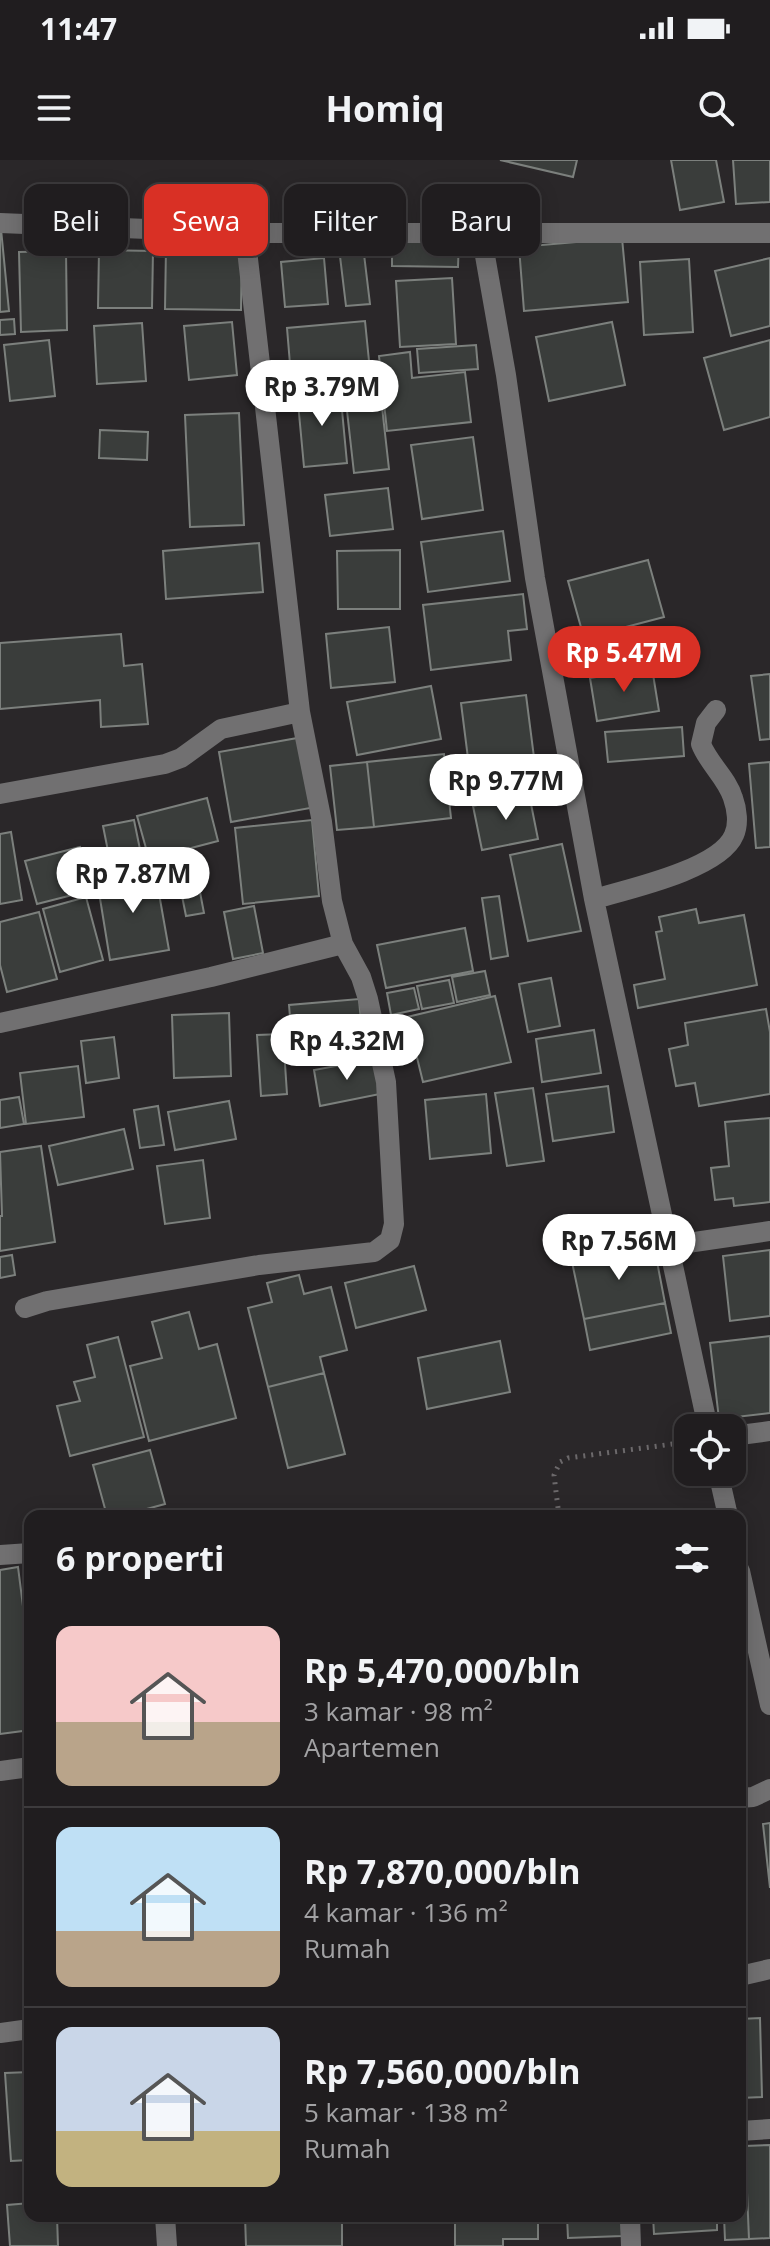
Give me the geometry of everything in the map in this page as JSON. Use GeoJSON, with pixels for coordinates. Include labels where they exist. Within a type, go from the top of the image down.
{"type":"FeatureCollection","features":[{"type":"Feature","properties":{"kind":"street"},"geometry":{"type":"LineString","coordinates":[[0,223],[144,229]]}},
{"type":"Feature","properties":{"kind":"street"},"geometry":{"type":"LineString","coordinates":[[268,233],[422,233]]}},
{"type":"Feature","properties":{"kind":"street"},"geometry":{"type":"LineString","coordinates":[[540,233],[770,233]]}},
{"type":"Feature","properties":{"kind":"street"},"geometry":{"type":"LineString","coordinates":[[25,1308],[47,1301],[259,1265],[374,1252],[386,1245],[394,1224],[386,1082],[368,999],[361,977],[343,944],[330,890],[322,822],[300,712],[248,256]]}},
{"type":"Feature","properties":{"kind":"street"},"geometry":{"type":"LineString","coordinates":[[485,256],[506,375],[535,578],[594,899],[705,1414]]}},
{"type":"Feature","properties":{"kind":"street"},"geometry":{"type":"LineString","coordinates":[[594,899],[684,871],[717,854],[729,844],[737,823],[733,796],[701,744],[706,723],[716,710]]}},
{"type":"Feature","properties":{"kind":"street"},"geometry":{"type":"LineString","coordinates":[[0,794],[165,764],[181,758],[221,729],[300,712]]}},
{"type":"Feature","properties":{"kind":"street"},"geometry":{"type":"LineString","coordinates":[[0,1023],[211,977],[343,944]]}},
{"type":"Feature","properties":{"kind":"street"},"geometry":{"type":"LineString","coordinates":[[667,1246],[770,1231]]}},
{"type":"Feature","properties":{"kind":"street"},"geometry":{"type":"LineString","coordinates":[[746,1434],[770,1431]]}},
{"type":"Feature","properties":{"kind":"street"},"geometry":{"type":"LineString","coordinates":[[721,1486],[727,1510]]}},
{"type":"Feature","properties":{"kind":"street"},"geometry":{"type":"LineString","coordinates":[[0,1555],[24,1553]]}},
{"type":"Feature","properties":{"kind":"street"},"geometry":{"type":"LineString","coordinates":[[746,1598],[770,1705]]}},
{"type":"Feature","properties":{"kind":"street"},"geometry":{"type":"LineString","coordinates":[[0,1771],[24,1768]]}},
{"type":"Feature","properties":{"kind":"street"},"geometry":{"type":"LineString","coordinates":[[746,1798],[770,1789]]}},
{"type":"Feature","properties":{"kind":"street"},"geometry":{"type":"LineString","coordinates":[[746,1975],[770,1969]]}},
{"type":"Feature","properties":{"kind":"street"},"geometry":{"type":"LineString","coordinates":[[0,2033],[24,2030]]}},
{"type":"Feature","properties":{"kind":"street"},"geometry":{"type":"LineString","coordinates":[[746,2131],[770,2129]]}},
{"type":"Feature","properties":{"kind":"street"},"geometry":{"type":"LineString","coordinates":[[165,2222],[167,2246]]}},
{"type":"Feature","properties":{"kind":"street"},"geometry":{"type":"LineString","coordinates":[[630,2222],[631,2246]]}},
{"type":"Feature","properties":{"kind":"path"},"geometry":{"type":"LineString","coordinates":[[558,1510],[554,1475],[560,1462],[568,1458],[674,1444]]}},
{"type":"Feature","properties":{"kind":"building"},"geometry":{"type":"Polygon","coordinates":[[[500,160],[577,160],[573,177],[500,160]]]}},
{"type":"Feature","properties":{"kind":"building"},"geometry":{"type":"Polygon","coordinates":[[[671,160],[716,160],[724,202],[680,210],[671,160]]]}},
{"type":"Feature","properties":{"kind":"building"},"geometry":{"type":"Polygon","coordinates":[[[733,160],[770,160],[770,202],[736,204],[733,160]]]}},
{"type":"Feature","properties":{"kind":"building"},"geometry":{"type":"Polygon","coordinates":[[[0,229],[9,311],[0,312],[0,229]]]}},
{"type":"Feature","properties":{"kind":"building"},"geometry":{"type":"Polygon","coordinates":[[[406,238],[422,238],[422,256],[458,256],[458,267],[392,266],[392,256],[406,256],[406,238]]]}},
{"type":"Feature","properties":{"kind":"building"},"geometry":{"type":"Polygon","coordinates":[[[622,238],[628,302],[524,311],[520,256],[540,256],[540,245],[622,238]]]}},
{"type":"Feature","properties":{"kind":"building"},"geometry":{"type":"Polygon","coordinates":[[[128,251],[144,251],[144,256],[153,256],[152,308],[98,308],[99,256],[128,256],[128,251]]]}},
{"type":"Feature","properties":{"kind":"building"},"geometry":{"type":"Polygon","coordinates":[[[19,252],[24,252],[24,256],[66,256],[67,330],[21,332],[19,252]]]}},
{"type":"Feature","properties":{"kind":"building"},"geometry":{"type":"Polygon","coordinates":[[[166,256],[242,256],[241,310],[165,309],[166,256]]]}},
{"type":"Feature","properties":{"kind":"building"},"geometry":{"type":"Polygon","coordinates":[[[340,256],[364,256],[370,304],[346,306],[340,256]]]}},
{"type":"Feature","properties":{"kind":"building"},"geometry":{"type":"Polygon","coordinates":[[[324,258],[328,304],[285,307],[281,262],[324,258]]]}},
{"type":"Feature","properties":{"kind":"building"},"geometry":{"type":"Polygon","coordinates":[[[770,258],[770,326],[731,336],[715,271],[770,258]]]}},
{"type":"Feature","properties":{"kind":"building"},"geometry":{"type":"Polygon","coordinates":[[[689,259],[693,332],[644,335],[640,262],[689,259]]]}},
{"type":"Feature","properties":{"kind":"building"},"geometry":{"type":"Polygon","coordinates":[[[452,278],[456,344],[400,347],[396,281],[452,278]]]}},
{"type":"Feature","properties":{"kind":"building"},"geometry":{"type":"Polygon","coordinates":[[[14,319],[15,334],[0,335],[0,320],[14,319]]]}},
{"type":"Feature","properties":{"kind":"building"},"geometry":{"type":"Polygon","coordinates":[[[365,321],[371,381],[292,388],[287,328],[365,321]]]}},
{"type":"Feature","properties":{"kind":"building"},"geometry":{"type":"Polygon","coordinates":[[[232,322],[237,375],[189,380],[184,326],[232,322]]]}},
{"type":"Feature","properties":{"kind":"building"},"geometry":{"type":"Polygon","coordinates":[[[612,322],[625,385],[549,401],[536,337],[612,322]]]}},
{"type":"Feature","properties":{"kind":"building"},"geometry":{"type":"Polygon","coordinates":[[[142,323],[146,381],[97,384],[94,326],[142,323]]]}},
{"type":"Feature","properties":{"kind":"building"},"geometry":{"type":"Polygon","coordinates":[[[49,340],[55,396],[10,401],[4,345],[49,340]]]}},
{"type":"Feature","properties":{"kind":"building"},"geometry":{"type":"Polygon","coordinates":[[[770,340],[770,417],[724,430],[704,358],[770,340]]]}},
{"type":"Feature","properties":{"kind":"building"},"geometry":{"type":"Polygon","coordinates":[[[476,345],[478,369],[419,373],[417,349],[476,345]]]}},
{"type":"Feature","properties":{"kind":"building"},"geometry":{"type":"Polygon","coordinates":[[[410,352],[412,378],[465,372],[471,422],[387,431],[379,356],[410,352]]]}},
{"type":"Feature","properties":{"kind":"building"},"geometry":{"type":"Polygon","coordinates":[[[340,389],[347,463],[304,467],[297,392],[340,389]]]}},
{"type":"Feature","properties":{"kind":"building"},"geometry":{"type":"Polygon","coordinates":[[[380,389],[389,469],[354,473],[345,393],[380,389]]]}},
{"type":"Feature","properties":{"kind":"building"},"geometry":{"type":"Polygon","coordinates":[[[239,413],[244,525],[190,527],[185,415],[239,413]]]}},
{"type":"Feature","properties":{"kind":"building"},"geometry":{"type":"Polygon","coordinates":[[[100,430],[148,432],[147,460],[99,458],[100,430]]]}},
{"type":"Feature","properties":{"kind":"building"},"geometry":{"type":"Polygon","coordinates":[[[473,437],[483,510],[422,519],[411,445],[473,437]]]}},
{"type":"Feature","properties":{"kind":"building"},"geometry":{"type":"Polygon","coordinates":[[[388,488],[393,529],[330,536],[325,495],[388,488]]]}},
{"type":"Feature","properties":{"kind":"building"},"geometry":{"type":"Polygon","coordinates":[[[503,531],[510,581],[428,592],[421,542],[503,531]]]}},
{"type":"Feature","properties":{"kind":"building"},"geometry":{"type":"Polygon","coordinates":[[[259,543],[263,592],[166,599],[163,551],[259,543]]]}},
{"type":"Feature","properties":{"kind":"building"},"geometry":{"type":"Polygon","coordinates":[[[400,550],[400,609],[338,609],[337,551],[400,550]]]}},
{"type":"Feature","properties":{"kind":"building"},"geometry":{"type":"Polygon","coordinates":[[[648,560],[664,617],[584,638],[568,581],[648,560]]]}},
{"type":"Feature","properties":{"kind":"building"},"geometry":{"type":"Polygon","coordinates":[[[523,594],[527,629],[508,631],[511,660],[431,670],[423,605],[523,594]]]}},
{"type":"Feature","properties":{"kind":"building"},"geometry":{"type":"Polygon","coordinates":[[[389,627],[395,682],[331,688],[326,634],[389,627]]]}},
{"type":"Feature","properties":{"kind":"building"},"geometry":{"type":"Polygon","coordinates":[[[121,634],[124,666],[142,664],[148,724],[101,727],[100,700],[0,709],[0,643],[121,634]]]}},
{"type":"Feature","properties":{"kind":"building"},"geometry":{"type":"Polygon","coordinates":[[[652,668],[659,711],[597,721],[590,678],[652,668]]]}},
{"type":"Feature","properties":{"kind":"building"},"geometry":{"type":"Polygon","coordinates":[[[770,674],[770,739],[760,740],[751,676],[770,674]]]}},
{"type":"Feature","properties":{"kind":"building"},"geometry":{"type":"Polygon","coordinates":[[[431,686],[441,739],[357,755],[347,702],[431,686]]]}},
{"type":"Feature","properties":{"kind":"building"},"geometry":{"type":"Polygon","coordinates":[[[526,695],[536,773],[471,782],[461,703],[526,695]]]}},
{"type":"Feature","properties":{"kind":"building"},"geometry":{"type":"Polygon","coordinates":[[[682,727],[684,756],[608,762],[605,732],[682,727]]]}},
{"type":"Feature","properties":{"kind":"building"},"geometry":{"type":"Polygon","coordinates":[[[303,737],[316,807],[231,822],[219,752],[303,737]]]}},
{"type":"Feature","properties":{"kind":"building"},"geometry":{"type":"Polygon","coordinates":[[[444,754],[451,818],[374,827],[367,762],[444,754]]]}},
{"type":"Feature","properties":{"kind":"building"},"geometry":{"type":"Polygon","coordinates":[[[367,762],[374,827],[337,830],[330,766],[367,762]]]}},
{"type":"Feature","properties":{"kind":"building"},"geometry":{"type":"Polygon","coordinates":[[[770,762],[770,847],[756,848],[749,764],[770,762]]]}},
{"type":"Feature","properties":{"kind":"building"},"geometry":{"type":"Polygon","coordinates":[[[529,794],[538,839],[482,850],[473,806],[529,794]]]}},
{"type":"Feature","properties":{"kind":"building"},"geometry":{"type":"Polygon","coordinates":[[[207,798],[218,841],[149,859],[137,816],[207,798]]]}},
{"type":"Feature","properties":{"kind":"building"},"geometry":{"type":"Polygon","coordinates":[[[134,820],[143,864],[112,871],[103,826],[134,820]]]}},
{"type":"Feature","properties":{"kind":"building"},"geometry":{"type":"Polygon","coordinates":[[[312,820],[319,896],[243,904],[235,828],[312,820]]]}},
{"type":"Feature","properties":{"kind":"building"},"geometry":{"type":"Polygon","coordinates":[[[11,832],[22,900],[0,904],[0,834],[11,832]]]}},
{"type":"Feature","properties":{"kind":"building"},"geometry":{"type":"Polygon","coordinates":[[[562,844],[581,931],[528,941],[510,855],[562,844]]]}},
{"type":"Feature","properties":{"kind":"building"},"geometry":{"type":"Polygon","coordinates":[[[80,847],[92,890],[37,904],[25,861],[80,847]]]}},
{"type":"Feature","properties":{"kind":"building"},"geometry":{"type":"Polygon","coordinates":[[[155,871],[169,950],[110,960],[97,880],[155,871]]]}},
{"type":"Feature","properties":{"kind":"building"},"geometry":{"type":"Polygon","coordinates":[[[199,887],[204,913],[186,916],[181,891],[199,887]]]}},
{"type":"Feature","properties":{"kind":"building"},"geometry":{"type":"Polygon","coordinates":[[[499,896],[508,956],[491,959],[482,898],[499,896]]]}},
{"type":"Feature","properties":{"kind":"building"},"geometry":{"type":"Polygon","coordinates":[[[86,897],[103,960],[60,972],[43,909],[86,897]]]}},
{"type":"Feature","properties":{"kind":"building"},"geometry":{"type":"Polygon","coordinates":[[[254,906],[263,953],[233,959],[224,912],[254,906]]]}},
{"type":"Feature","properties":{"kind":"building"},"geometry":{"type":"Polygon","coordinates":[[[696,909],[699,923],[744,915],[757,985],[638,1008],[634,985],[665,979],[656,932],[662,931],[659,917],[696,909]]]}},
{"type":"Feature","properties":{"kind":"building"},"geometry":{"type":"Polygon","coordinates":[[[39,912],[57,979],[7,992],[0,965],[0,922],[39,912]]]}},
{"type":"Feature","properties":{"kind":"building"},"geometry":{"type":"Polygon","coordinates":[[[465,928],[473,971],[386,988],[377,945],[465,928]]]}},
{"type":"Feature","properties":{"kind":"building"},"geometry":{"type":"Polygon","coordinates":[[[485,971],[490,995],[457,1002],[452,977],[485,971]]]}},
{"type":"Feature","properties":{"kind":"building"},"geometry":{"type":"Polygon","coordinates":[[[551,978],[560,1026],[528,1032],[519,984],[551,978]]]}},
{"type":"Feature","properties":{"kind":"building"},"geometry":{"type":"Polygon","coordinates":[[[449,980],[454,1003],[422,1009],[417,986],[449,980]]]}},
{"type":"Feature","properties":{"kind":"building"},"geometry":{"type":"Polygon","coordinates":[[[414,988],[419,1009],[391,1015],[387,993],[414,988]]]}},
{"type":"Feature","properties":{"kind":"building"},"geometry":{"type":"Polygon","coordinates":[[[495,996],[511,1062],[423,1082],[407,1017],[495,996]]]}},
{"type":"Feature","properties":{"kind":"building"},"geometry":{"type":"Polygon","coordinates":[[[359,999],[363,1047],[293,1053],[289,1005],[359,999]]]}},
{"type":"Feature","properties":{"kind":"building"},"geometry":{"type":"Polygon","coordinates":[[[766,1009],[770,1032],[770,1094],[699,1106],[695,1083],[676,1086],[669,1049],[688,1045],[685,1023],[766,1009]]]}},
{"type":"Feature","properties":{"kind":"building"},"geometry":{"type":"Polygon","coordinates":[[[229,1013],[231,1076],[174,1078],[172,1015],[229,1013]]]}},
{"type":"Feature","properties":{"kind":"building"},"geometry":{"type":"Polygon","coordinates":[[[594,1030],[601,1073],[542,1082],[536,1039],[594,1030]]]}},
{"type":"Feature","properties":{"kind":"building"},"geometry":{"type":"Polygon","coordinates":[[[283,1034],[287,1094],[261,1096],[257,1035],[283,1034]]]}},
{"type":"Feature","properties":{"kind":"building"},"geometry":{"type":"Polygon","coordinates":[[[114,1037],[119,1078],[86,1083],[81,1041],[114,1037]]]}},
{"type":"Feature","properties":{"kind":"building"},"geometry":{"type":"Polygon","coordinates":[[[374,1059],[380,1094],[320,1106],[314,1070],[374,1059]]]}},
{"type":"Feature","properties":{"kind":"building"},"geometry":{"type":"Polygon","coordinates":[[[78,1066],[84,1117],[26,1124],[20,1073],[78,1066]]]}},
{"type":"Feature","properties":{"kind":"building"},"geometry":{"type":"Polygon","coordinates":[[[608,1086],[614,1132],[553,1141],[546,1094],[608,1086]]]}},
{"type":"Feature","properties":{"kind":"building"},"geometry":{"type":"Polygon","coordinates":[[[533,1088],[544,1161],[507,1166],[495,1093],[533,1088]]]}},
{"type":"Feature","properties":{"kind":"building"},"geometry":{"type":"Polygon","coordinates":[[[486,1094],[491,1153],[430,1159],[425,1100],[486,1094]]]}},
{"type":"Feature","properties":{"kind":"building"},"geometry":{"type":"Polygon","coordinates":[[[19,1097],[24,1124],[0,1128],[0,1100],[19,1097]]]}},
{"type":"Feature","properties":{"kind":"building"},"geometry":{"type":"Polygon","coordinates":[[[229,1101],[236,1139],[175,1150],[168,1112],[229,1101]]]}},
{"type":"Feature","properties":{"kind":"building"},"geometry":{"type":"Polygon","coordinates":[[[158,1106],[164,1145],[140,1148],[134,1110],[158,1106]]]}},
{"type":"Feature","properties":{"kind":"building"},"geometry":{"type":"Polygon","coordinates":[[[770,1118],[770,1202],[734,1206],[733,1198],[715,1200],[711,1168],[729,1166],[725,1122],[770,1118]]]}},
{"type":"Feature","properties":{"kind":"building"},"geometry":{"type":"Polygon","coordinates":[[[124,1129],[133,1169],[58,1185],[49,1146],[124,1129]]]}},
{"type":"Feature","properties":{"kind":"building"},"geometry":{"type":"Polygon","coordinates":[[[41,1146],[55,1242],[0,1251],[0,1152],[41,1146]]]}},
{"type":"Feature","properties":{"kind":"building"},"geometry":{"type":"Polygon","coordinates":[[[203,1160],[210,1218],[165,1224],[157,1166],[203,1160]]]}},
{"type":"Feature","properties":{"kind":"building"},"geometry":{"type":"Polygon","coordinates":[[[654,1246],[665,1303],[584,1319],[572,1262],[654,1246]]]}},
{"type":"Feature","properties":{"kind":"building"},"geometry":{"type":"Polygon","coordinates":[[[770,1250],[770,1316],[730,1321],[723,1256],[770,1250]]]}},
{"type":"Feature","properties":{"kind":"building"},"geometry":{"type":"Polygon","coordinates":[[[12,1255],[15,1275],[0,1278],[0,1257],[12,1255]]]}},
{"type":"Feature","properties":{"kind":"building"},"geometry":{"type":"Polygon","coordinates":[[[414,1266],[426,1310],[356,1328],[345,1283],[414,1266]]]}},
{"type":"Feature","properties":{"kind":"building"},"geometry":{"type":"Polygon","coordinates":[[[299,1275],[304,1294],[331,1287],[347,1350],[320,1357],[324,1373],[268,1387],[248,1308],[272,1302],[267,1283],[299,1275]]]}},
{"type":"Feature","properties":{"kind":"building"},"geometry":{"type":"Polygon","coordinates":[[[665,1303],[671,1333],[590,1350],[584,1319],[665,1303]]]}},
{"type":"Feature","properties":{"kind":"building"},"geometry":{"type":"Polygon","coordinates":[[[189,1312],[199,1349],[217,1344],[236,1418],[149,1441],[130,1366],[162,1358],[152,1322],[189,1312]]]}},
{"type":"Feature","properties":{"kind":"building"},"geometry":{"type":"Polygon","coordinates":[[[770,1336],[770,1413],[718,1414],[710,1343],[770,1336]]]}},
{"type":"Feature","properties":{"kind":"building"},"geometry":{"type":"Polygon","coordinates":[[[118,1337],[144,1437],[70,1456],[57,1406],[80,1401],[74,1382],[95,1377],[87,1345],[118,1337]]]}},
{"type":"Feature","properties":{"kind":"building"},"geometry":{"type":"Polygon","coordinates":[[[500,1341],[510,1392],[427,1409],[418,1358],[500,1341]]]}},
{"type":"Feature","properties":{"kind":"building"},"geometry":{"type":"Polygon","coordinates":[[[324,1373],[345,1454],[288,1468],[268,1387],[324,1373]]]}},
{"type":"Feature","properties":{"kind":"building"},"geometry":{"type":"Polygon","coordinates":[[[150,1450],[165,1504],[143,1510],[105,1510],[93,1465],[150,1450]]]}},
{"type":"Feature","properties":{"kind":"building"},"geometry":{"type":"Polygon","coordinates":[[[18,1567],[24,1614],[24,1731],[0,1734],[0,1570],[18,1567]]]}},
{"type":"Feature","properties":{"kind":"building"},"geometry":{"type":"Polygon","coordinates":[[[770,1823],[770,1888],[763,1824],[770,1823]]]}},
{"type":"Feature","properties":{"kind":"building"},"geometry":{"type":"Polygon","coordinates":[[[760,2018],[762,2097],[746,2098],[746,2019],[760,2018]]]}},
{"type":"Feature","properties":{"kind":"building"},"geometry":{"type":"Polygon","coordinates":[[[24,2072],[24,2160],[11,2161],[5,2073],[24,2072]]]}},
{"type":"Feature","properties":{"kind":"building"},"geometry":{"type":"Polygon","coordinates":[[[770,2145],[770,2238],[749,2239],[746,2146],[770,2145]]]}},
{"type":"Feature","properties":{"kind":"building"},"geometry":{"type":"Polygon","coordinates":[[[746,2169],[749,2239],[725,2240],[724,2222],[746,2222],[746,2169]]]}},
{"type":"Feature","properties":{"kind":"building"},"geometry":{"type":"Polygon","coordinates":[[[24,2204],[24,2222],[57,2222],[58,2246],[10,2246],[7,2205],[24,2204]]]}},
{"type":"Feature","properties":{"kind":"building"},"geometry":{"type":"Polygon","coordinates":[[[245,2222],[342,2222],[342,2246],[246,2246],[245,2222]]]}},
{"type":"Feature","properties":{"kind":"building"},"geometry":{"type":"Polygon","coordinates":[[[455,2222],[538,2222],[538,2239],[503,2239],[503,2246],[455,2246],[455,2222]]]}},
{"type":"Feature","properties":{"kind":"building"},"geometry":{"type":"Polygon","coordinates":[[[567,2222],[621,2222],[622,2236],[568,2238],[567,2222]]]}},
{"type":"Feature","properties":{"kind":"building"},"geometry":{"type":"Polygon","coordinates":[[[653,2222],[717,2222],[717,2230],[654,2234],[653,2222]]]}}]}
